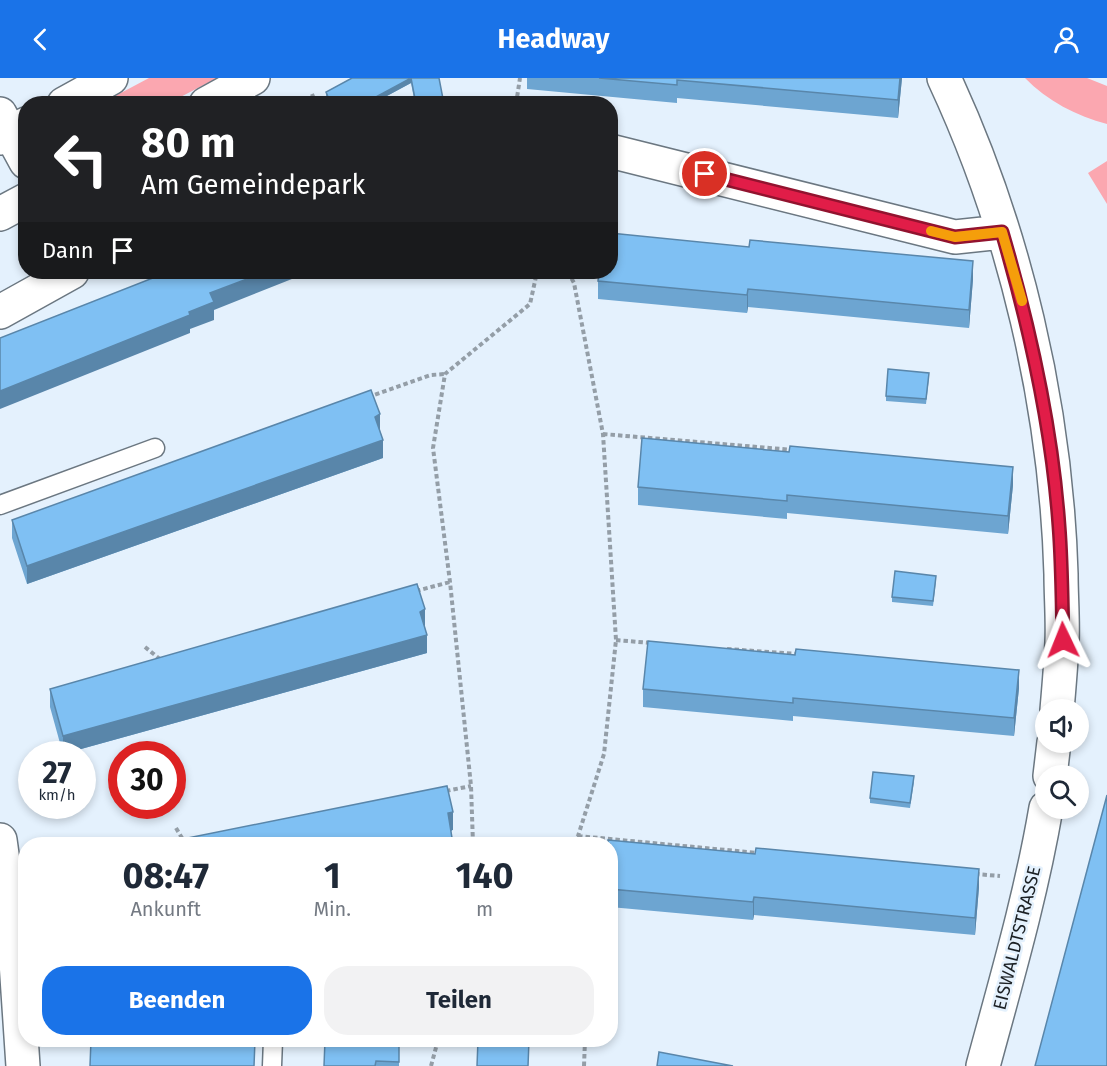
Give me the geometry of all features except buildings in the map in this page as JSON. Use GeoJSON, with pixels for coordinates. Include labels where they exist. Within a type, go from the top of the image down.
{"type":"FeatureCollection","features":[{"type":"Feature","properties":{"kind":"street"},"geometry":{"type":"LineString","coordinates":[[78,96],[111,78]]}},
{"type":"Feature","properties":{"kind":"street"},"geometry":{"type":"LineString","coordinates":[[220,96],[253,78]]}},
{"type":"Feature","properties":{"kind":"street"},"geometry":{"type":"LineString","coordinates":[[944,78],[987,179],[1024,305],[1041,390],[1052,454],[1059,526],[1063,640],[1058,699]]}},
{"type":"Feature","properties":{"kind":"street"},"geometry":{"type":"LineString","coordinates":[[9,127],[18,146]]}},
{"type":"Feature","properties":{"kind":"street"},"geometry":{"type":"LineString","coordinates":[[618,153],[955,237],[1002,232]]}},
{"type":"Feature","properties":{"kind":"street"},"geometry":{"type":"LineString","coordinates":[[0,214],[18,204]]}},
{"type":"Feature","properties":{"kind":"street"},"geometry":{"type":"LineString","coordinates":[[0,312],[59,279]]}},
{"type":"Feature","properties":{"kind":"street","name":"EISWALDTSTRASSE"},"geometry":{"type":"LineString","coordinates":[[983,1066],[1016,945],[1038,856],[1044,819]]}},
{"type":"Feature","properties":{"kind":"street"},"geometry":{"type":"LineString","coordinates":[[0,840],[18,976]]}},
{"type":"Feature","properties":{"kind":"street"},"geometry":{"type":"LineString","coordinates":[[23,1047],[23,1066]]}},
{"type":"Feature","properties":{"kind":"lane"},"geometry":{"type":"LineString","coordinates":[[0,506],[155,448]]}},
{"type":"Feature","properties":{"kind":"lane"},"geometry":{"type":"LineString","coordinates":[[272,1066],[273,1047]]}},
{"type":"Feature","properties":{"kind":"path"},"geometry":{"type":"LineString","coordinates":[[517,96],[520,78]]}},
{"type":"Feature","properties":{"kind":"path"},"geometry":{"type":"LineString","coordinates":[[364,399],[431,375],[445,374],[530,304],[535,279]]}},
{"type":"Feature","properties":{"kind":"path"},"geometry":{"type":"LineString","coordinates":[[572,279],[603,434],[616,640],[604,754],[578,836],[589,837]]}},
{"type":"Feature","properties":{"kind":"path"},"geometry":{"type":"LineString","coordinates":[[445,374],[433,448],[450,582],[471,786],[473,837]]}},
{"type":"Feature","properties":{"kind":"path"},"geometry":{"type":"LineString","coordinates":[[603,434],[803,451]]}},
{"type":"Feature","properties":{"kind":"path"},"geometry":{"type":"LineString","coordinates":[[416,592],[450,582]]}},
{"type":"Feature","properties":{"kind":"path"},"geometry":{"type":"LineString","coordinates":[[616,640],[651,643]]}},
{"type":"Feature","properties":{"kind":"path"},"geometry":{"type":"LineString","coordinates":[[145,647],[165,663]]}},
{"type":"Feature","properties":{"kind":"path"},"geometry":{"type":"LineString","coordinates":[[723,648],[807,655]]}},
{"type":"Feature","properties":{"kind":"path"},"geometry":{"type":"LineString","coordinates":[[437,793],[471,786]]}},
{"type":"Feature","properties":{"kind":"path"},"geometry":{"type":"LineString","coordinates":[[177,828],[182,837]]}},
{"type":"Feature","properties":{"kind":"path"},"geometry":{"type":"LineString","coordinates":[[618,840],[769,854]]}},
{"type":"Feature","properties":{"kind":"path"},"geometry":{"type":"LineString","coordinates":[[971,873],[1007,877]]}},
{"type":"Feature","properties":{"kind":"path"},"geometry":{"type":"LineString","coordinates":[[431,1066],[436,1047]]}},
{"type":"Feature","properties":{"kind":"path"},"geometry":{"type":"LineString","coordinates":[[584,1066],[585,1047]]}},
{"type":"Feature","properties":{"kind":"shaded area"},"geometry":{"type":"Polygon","coordinates":[[[149,78],[217,78],[182,96],[115,96],[149,78]]]}},
{"type":"Feature","properties":{"kind":"shaded area"},"geometry":{"type":"Polygon","coordinates":[[[1025,78],[1087,78],[1107,86],[1107,124],[1063,107],[1025,78]]]}},
{"type":"Feature","properties":{"kind":"shaded area"},"geometry":{"type":"Polygon","coordinates":[[[1107,161],[1107,204],[1088,173],[1107,161]]]}},
{"type":"Feature","properties":{"kind":"slow traffic"},"geometry":{"type":"LineString","coordinates":[[931,231],[955,237],[1002,232],[1022,301]]}},
{"type":"Feature","properties":{"kind":"route"},"geometry":{"type":"LineString","coordinates":[[705,174],[955,237],[1002,232],[1024,305],[1052,454],[1059,526],[1063,640]]}}]}
